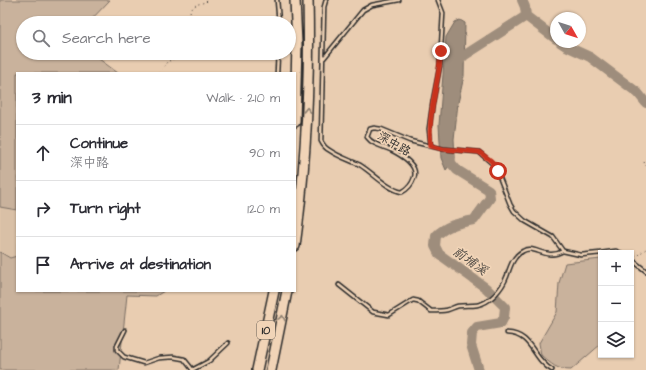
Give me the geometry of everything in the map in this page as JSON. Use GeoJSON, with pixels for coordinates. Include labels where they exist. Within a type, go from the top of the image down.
{"type":"FeatureCollection","features":[{"type":"Feature","properties":{"kind":"highway"},"geometry":{"type":"LineString","coordinates":[[295,0],[296,16]]}},
{"type":"Feature","properties":{"kind":"highway"},"geometry":{"type":"LineString","coordinates":[[296,239],[302,196],[307,115],[309,43],[308,0]]}},
{"type":"Feature","properties":{"kind":"highway"},"geometry":{"type":"LineString","coordinates":[[296,22],[296,83]]}},
{"type":"Feature","properties":{"kind":"highway","name":"10"},"geometry":{"type":"LineString","coordinates":[[258,370],[274,292]]}},
{"type":"Feature","properties":{"kind":"highway","name":"10"},"geometry":{"type":"LineString","coordinates":[[271,370],[287,292]]}},
{"type":"Feature","properties":{"kind":"lane"},"geometry":{"type":"LineString","coordinates":[[277,0],[278,16]]}},
{"type":"Feature","properties":{"kind":"lane","name":"深中路"},"geometry":{"type":"LineString","coordinates":[[326,0],[324,7],[321,141],[324,147],[344,159],[364,168],[394,190],[402,192],[410,186],[414,180],[416,174],[415,168],[390,149],[377,145],[369,140],[367,136],[370,129],[381,129],[410,141],[443,149],[479,152],[496,166],[514,211],[525,221],[553,237],[563,251]]}},
{"type":"Feature","properties":{"kind":"lane"},"geometry":{"type":"LineString","coordinates":[[323,58],[363,10],[372,5],[398,0]]}},
{"type":"Feature","properties":{"kind":"lane"},"geometry":{"type":"LineString","coordinates":[[431,146],[429,129],[440,65],[443,13],[438,0]]}},
{"type":"Feature","properties":{"kind":"lane"},"geometry":{"type":"LineString","coordinates":[[278,60],[278,72]]}},
{"type":"Feature","properties":{"kind":"lane"},"geometry":{"type":"LineString","coordinates":[[339,285],[374,312],[389,315],[413,300],[418,301],[431,311],[447,310],[456,306],[477,305],[490,300],[506,278],[510,265],[516,256],[524,250],[533,249],[544,254],[551,255],[557,255],[563,251],[581,255],[598,253]]}},
{"type":"Feature","properties":{"kind":"lane"},"geometry":{"type":"LineString","coordinates":[[634,262],[646,272]]}},
{"type":"Feature","properties":{"kind":"lane"},"geometry":{"type":"LineString","coordinates":[[125,330],[117,346],[117,350],[124,357],[144,363],[159,358],[173,357],[184,360],[192,370],[210,361],[228,343]]}},
{"type":"Feature","properties":{"kind":"lane"},"geometry":{"type":"LineString","coordinates":[[507,333],[514,333],[522,336],[543,364],[552,370]]}},
{"type":"Feature","properties":{"kind":"path"},"geometry":{"type":"LineString","coordinates":[[188,16],[195,6],[209,0]]}},
{"type":"Feature","properties":{"kind":"path"},"geometry":{"type":"LineString","coordinates":[[160,72],[167,62],[172,60]]}},
{"type":"Feature","properties":{"kind":"path"},"geometry":{"type":"LineString","coordinates":[[644,162],[646,166]]}},
{"type":"Feature","properties":{"kind":"path"},"geometry":{"type":"LineString","coordinates":[[634,257],[646,249]]}},
{"type":"Feature","properties":{"kind":"shaded area"},"geometry":{"type":"Polygon","coordinates":[[[0,0],[110,0],[95,16],[16,16],[16,60],[100,60],[117,72],[16,72],[16,210],[0,207],[0,0]]]}},
{"type":"Feature","properties":{"kind":"shaded area"},"geometry":{"type":"Polygon","coordinates":[[[460,20],[465,23],[464,76],[458,103],[454,139],[455,158],[446,170],[441,158],[439,125],[446,37],[455,22],[460,20]]]}},
{"type":"Feature","properties":{"kind":"shaded area"},"geometry":{"type":"Polygon","coordinates":[[[0,207],[16,210],[16,256],[10,258],[0,252],[0,207]]]}},
{"type":"Feature","properties":{"kind":"shaded area"},"geometry":{"type":"Polygon","coordinates":[[[0,252],[10,258],[16,256],[16,292],[162,292],[156,296],[127,295],[119,370],[0,370],[0,252]]]}},
{"type":"Feature","properties":{"kind":"shaded area"},"geometry":{"type":"Polygon","coordinates":[[[598,259],[598,347],[571,370],[558,368],[551,364],[541,355],[539,343],[557,312],[559,283],[565,263],[598,259]]]}},
{"type":"Feature","properties":{"kind":"waterway"},"geometry":{"type":"LineString","coordinates":[[522,0],[525,7],[526,16],[550,34]]}},
{"type":"Feature","properties":{"kind":"waterway","name":"前埔溪"},"geometry":{"type":"LineString","coordinates":[[456,64],[465,55],[526,16]]}},
{"type":"Feature","properties":{"kind":"waterway"},"geometry":{"type":"LineString","coordinates":[[570,48],[590,57],[638,93],[646,103]]}},
{"type":"Feature","properties":{"kind":"waterway","name":"前埔溪"},"geometry":{"type":"LineString","coordinates":[[450,151],[451,163],[457,170],[489,190],[490,198],[474,220],[454,225],[440,232],[436,236],[435,246],[439,254],[486,288],[505,307],[504,317],[501,323],[477,327],[472,333],[471,345],[479,370]]}},
{"type":"Feature","properties":{"kind":"route"},"geometry":{"type":"LineString","coordinates":[[441,51],[429,129],[431,146],[443,149],[479,152],[496,166],[498,171]]}}]}
